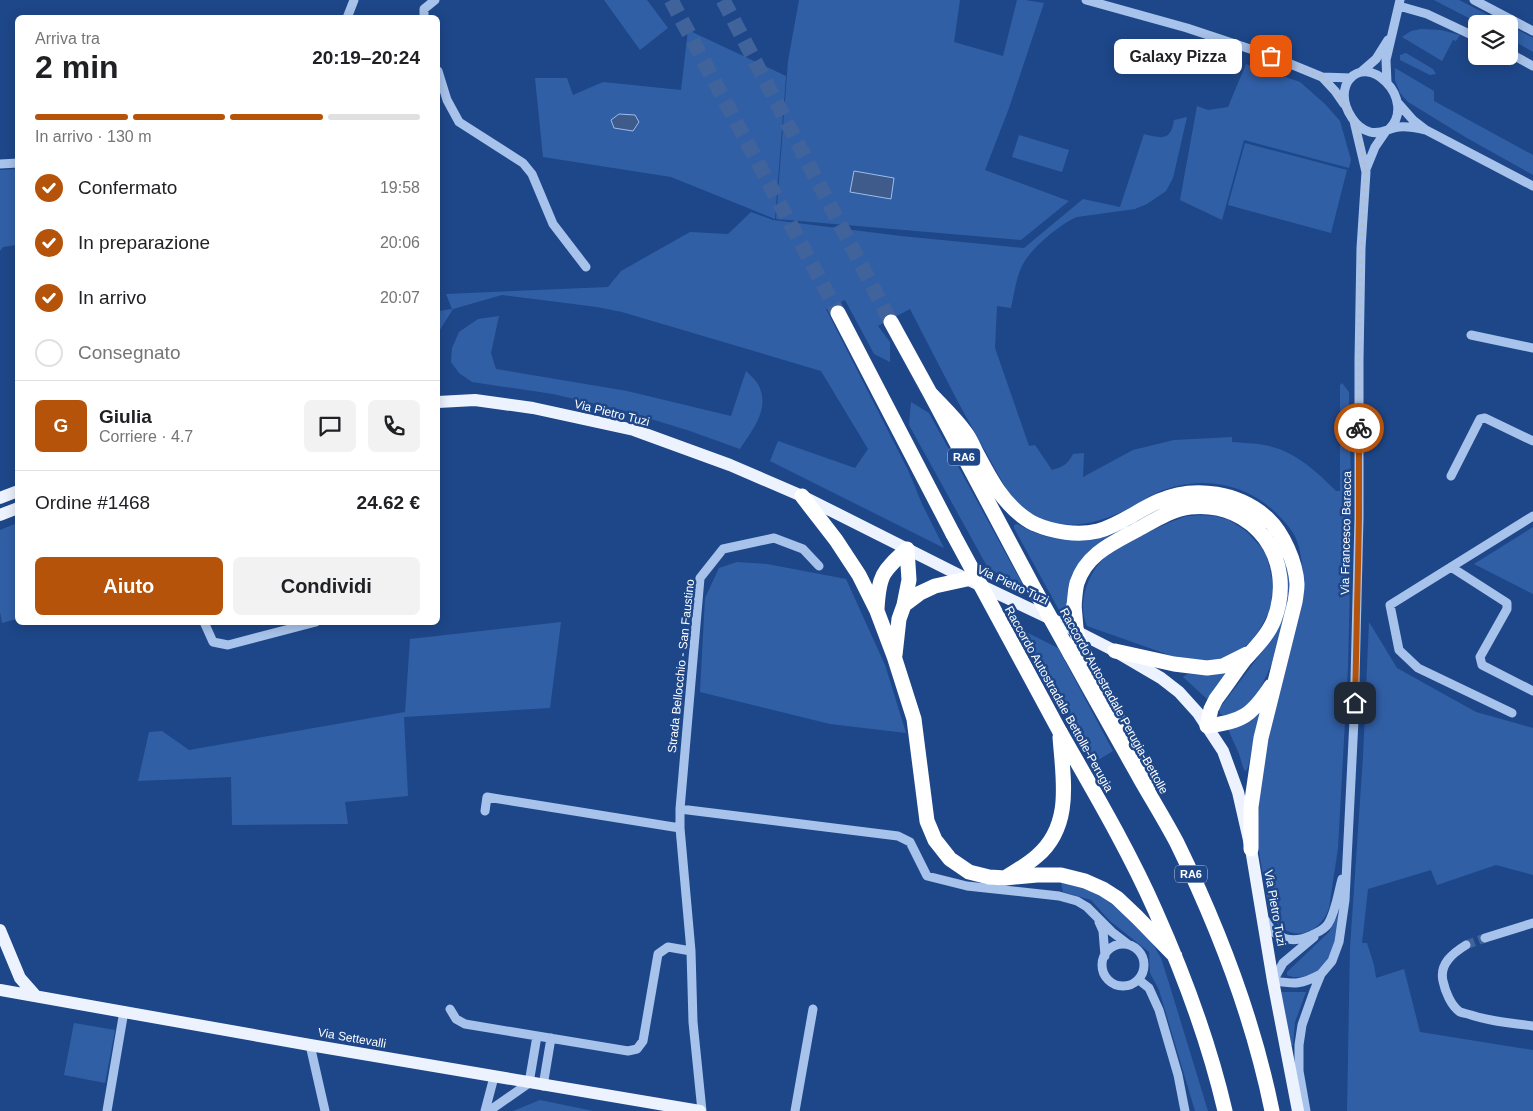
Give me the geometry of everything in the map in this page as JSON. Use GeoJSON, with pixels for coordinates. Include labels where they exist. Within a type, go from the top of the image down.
{"type":"FeatureCollection","features":[{"type":"Feature","properties":{"kind":"highway","name":"Raccordo Autostradale Bettolle-Perugia"},"geometry":{"type":"LineString","coordinates":[[838,313],[953,534],[1126,851],[1155,909],[1201,1026],[1225,1111]]}},
{"type":"Feature","properties":{"kind":"highway","name":"Raccordo Autostradale Perugia-Bettolle"},"geometry":{"type":"LineString","coordinates":[[891,322],[1036,592],[1176,841],[1228,958],[1259,1058],[1272,1111]]}},
{"type":"Feature","properties":{"kind":"highway"},"geometry":{"type":"LineString","coordinates":[[930,392],[966,433],[998,492],[1014,510],[1032,524],[1050,530],[1068,532],[1087,533],[1098,531],[1160,500],[1178,495],[1198,493],[1217,494],[1246,503],[1260,511],[1275,526],[1287,546],[1297,582],[1295,602],[1261,738],[1251,807],[1251,849]]}},
{"type":"Feature","properties":{"kind":"highway"},"geometry":{"type":"LineString","coordinates":[[802,496],[836,540],[859,575],[876,611],[906,690],[914,720],[927,821],[935,840],[950,859],[969,872],[989,877],[1061,875],[1084,881],[1103,889],[1130,910],[1175,956]]}},
{"type":"Feature","properties":{"kind":"highway"},"geometry":{"type":"LineString","coordinates":[[1176,841],[1152,783],[1080,646],[1074,605],[1077,584],[1082,572],[1096,554],[1112,543],[1179,509],[1197,506],[1218,508],[1245,518],[1254,525],[1271,546],[1276,557],[1280,574],[1281,590],[1279,603],[1274,622],[1268,632],[1210,709],[1207,726],[1237,721],[1246,716],[1257,706],[1277,676]]}},
{"type":"Feature","properties":{"kind":"highway"},"geometry":{"type":"LineString","coordinates":[[876,611],[882,576],[888,566],[907,549]]}},
{"type":"Feature","properties":{"kind":"highway"},"geometry":{"type":"LineString","coordinates":[[894,656],[899,619],[910,580],[907,549]]}},
{"type":"Feature","properties":{"kind":"highway"},"geometry":{"type":"LineString","coordinates":[[904,605],[920,593],[935,586],[967,580]]}},
{"type":"Feature","properties":{"kind":"highway"},"geometry":{"type":"LineString","coordinates":[[1115,651],[1174,664],[1207,668],[1223,666],[1234,662],[1253,651]]}},
{"type":"Feature","properties":{"kind":"highway"},"geometry":{"type":"LineString","coordinates":[[1005,878],[1038,855],[1056,834],[1064,806],[1065,787],[1060,732]]}},
{"type":"Feature","properties":{"kind":"main road","name":"Via Pietro Tuzi"},"geometry":{"type":"LineString","coordinates":[[440,402],[475,400],[533,408],[634,430],[730,465],[802,496],[967,580],[1047,616],[1115,651],[1160,678],[1179,692],[1207,726],[1223,751],[1238,792],[1251,849],[1273,981],[1298,1111]]}},
{"type":"Feature","properties":{"kind":"main road"},"geometry":{"type":"LineString","coordinates":[[0,498],[15,492]]}},
{"type":"Feature","properties":{"kind":"main road"},"geometry":{"type":"LineString","coordinates":[[0,515],[15,509]]}},
{"type":"Feature","properties":{"kind":"main road"},"geometry":{"type":"LineString","coordinates":[[0,930],[20,978],[35,995]]}},
{"type":"Feature","properties":{"kind":"main road","name":"Via Settevalli"},"geometry":{"type":"LineString","coordinates":[[0,990],[544,1086],[701,1111]]}},
{"type":"Feature","properties":{"kind":"street"},"geometry":{"type":"LineString","coordinates":[[348,15],[354,0]]}},
{"type":"Feature","properties":{"kind":"street"},"geometry":{"type":"LineString","coordinates":[[424,15],[424,9],[435,0]]}},
{"type":"Feature","properties":{"kind":"street"},"geometry":{"type":"LineString","coordinates":[[1086,0],[1188,28],[1271,56],[1322,77],[1351,78]]}},
{"type":"Feature","properties":{"kind":"street"},"geometry":{"type":"LineString","coordinates":[[1474,0],[1533,31]]}},
{"type":"Feature","properties":{"kind":"street"},"geometry":{"type":"LineString","coordinates":[[1387,83],[1386,60],[1399,3],[1468,33]]}},
{"type":"Feature","properties":{"kind":"street"},"geometry":{"type":"LineString","coordinates":[[1346,107],[1343,94],[1344,88],[1351,78],[1376,59],[1391,35]]}},
{"type":"Feature","properties":{"kind":"street"},"geometry":{"type":"LineString","coordinates":[[1518,58],[1533,66]]}},
{"type":"Feature","properties":{"kind":"street"},"geometry":{"type":"LineString","coordinates":[[1361,72],[1374,73],[1387,83],[1393,91],[1397,102],[1398,114],[1394,125],[1387,130]]}},
{"type":"Feature","properties":{"kind":"street"},"geometry":{"type":"LineString","coordinates":[[440,77],[447,100],[459,122],[523,163],[532,174],[553,224],[586,266]]}},
{"type":"Feature","properties":{"kind":"street"},"geometry":{"type":"LineString","coordinates":[[1322,77],[1335,91],[1354,121],[1366,130],[1378,133],[1400,126],[1426,130]]}},
{"type":"Feature","properties":{"kind":"street"},"geometry":{"type":"LineString","coordinates":[[1397,102],[1413,120],[1426,130],[1533,186]]}},
{"type":"Feature","properties":{"kind":"street","name":"Via Francesco Baracca"},"geometry":{"type":"LineString","coordinates":[[1354,121],[1366,172]]}},
{"type":"Feature","properties":{"kind":"street","name":"Via Francesco Baracca"},"geometry":{"type":"LineString","coordinates":[[1346,864],[1357,652],[1361,248],[1366,172],[1374,148],[1387,130]]}},
{"type":"Feature","properties":{"kind":"street"},"geometry":{"type":"LineString","coordinates":[[0,164],[15,163]]}},
{"type":"Feature","properties":{"kind":"street"},"geometry":{"type":"LineString","coordinates":[[1471,335],[1533,348]]}},
{"type":"Feature","properties":{"kind":"street"},"geometry":{"type":"LineString","coordinates":[[1451,476],[1480,420],[1485,418],[1533,441]]}},
{"type":"Feature","properties":{"kind":"street"},"geometry":{"type":"LineString","coordinates":[[1512,713],[1418,668],[1399,650],[1390,605],[1533,516]]}},
{"type":"Feature","properties":{"kind":"street","name":"Strada Bellocchio - San Faustino"},"geometry":{"type":"LineString","coordinates":[[701,1111],[693,1022],[691,951],[680,828],[680,809],[700,578],[723,549],[774,538],[803,549],[819,566]]}},
{"type":"Feature","properties":{"kind":"street"},"geometry":{"type":"LineString","coordinates":[[1451,567],[1507,603],[1507,609],[1480,658],[1482,665],[1533,691]]}},
{"type":"Feature","properties":{"kind":"street"},"geometry":{"type":"LineString","coordinates":[[205,625],[213,642],[228,645],[305,625]]}},
{"type":"Feature","properties":{"kind":"street"},"geometry":{"type":"LineString","coordinates":[[485,811],[487,797],[680,828]]}},
{"type":"Feature","properties":{"kind":"street"},"geometry":{"type":"LineString","coordinates":[[680,809],[898,836],[910,842],[927,876],[967,886],[1059,896],[1077,901],[1087,907],[1129,945],[1135,948],[1144,960],[1143,974],[1139,980],[1127,986],[1114,984],[1105,975],[1103,962],[1105,956],[1115,946],[1129,945]]}},
{"type":"Feature","properties":{"kind":"street"},"geometry":{"type":"LineString","coordinates":[[1322,974],[1307,982],[1293,984],[1273,981],[1284,964],[1327,925],[1332,915],[1346,864]]}},
{"type":"Feature","properties":{"kind":"street"},"geometry":{"type":"LineString","coordinates":[[1306,1111],[1299,1071],[1298,1045],[1302,1024],[1322,974],[1332,961],[1339,942],[1345,900],[1346,864]]}},
{"type":"Feature","properties":{"kind":"street"},"geometry":{"type":"LineString","coordinates":[[1262,912],[1270,930],[1279,936],[1296,940],[1306,938],[1321,930]]}},
{"type":"Feature","properties":{"kind":"street"},"geometry":{"type":"LineString","coordinates":[[1097,917],[1103,931],[1105,956]]}},
{"type":"Feature","properties":{"kind":"street"},"geometry":{"type":"LineString","coordinates":[[1485,938],[1533,923]]}},
{"type":"Feature","properties":{"kind":"street"},"geometry":{"type":"LineString","coordinates":[[1466,945],[1455,952],[1444,964],[1442,975],[1444,987],[1452,1004],[1460,1012],[1485,1020],[1533,1026]]}},
{"type":"Feature","properties":{"kind":"street"},"geometry":{"type":"LineString","coordinates":[[450,1009],[456,1019],[465,1024],[628,1051],[637,1049],[643,1040],[658,954],[668,948],[691,951]]}},
{"type":"Feature","properties":{"kind":"street"},"geometry":{"type":"LineString","coordinates":[[1139,980],[1149,988],[1159,1010],[1178,1074],[1185,1111]]}},
{"type":"Feature","properties":{"kind":"street"},"geometry":{"type":"LineString","coordinates":[[794,1111],[813,1009]]}},
{"type":"Feature","properties":{"kind":"street"},"geometry":{"type":"LineString","coordinates":[[107,1111],[124,1012]]}},
{"type":"Feature","properties":{"kind":"street"},"geometry":{"type":"LineString","coordinates":[[487,1111],[529,1083],[536,1036]]}},
{"type":"Feature","properties":{"kind":"street"},"geometry":{"type":"LineString","coordinates":[[544,1086],[551,1038]]}},
{"type":"Feature","properties":{"kind":"street"},"geometry":{"type":"LineString","coordinates":[[310,1045],[325,1111]]}},
{"type":"Feature","properties":{"kind":"street"},"geometry":{"type":"LineString","coordinates":[[487,1111],[494,1077]]}},
{"type":"Feature","properties":{"kind":"shaded area"},"geometry":{"type":"Polygon","coordinates":[[[604,0],[647,0],[668,28],[640,50],[604,0]]]}},
{"type":"Feature","properties":{"kind":"shaded area"},"geometry":{"type":"Polygon","coordinates":[[[799,0],[960,0],[954,42],[1003,56],[1017,0],[1044,3],[1009,108],[985,170],[1069,201],[1021,240],[776,219],[788,61],[799,0]]]}},
{"type":"Feature","properties":{"kind":"shaded area"},"geometry":{"type":"Polygon","coordinates":[[[1434,0],[1459,0],[1488,15],[1468,15],[1468,18],[1434,0]]]}},
{"type":"Feature","properties":{"kind":"shaded area"},"geometry":{"type":"Polygon","coordinates":[[[1421,29],[1441,30],[1460,35],[1456,41],[1453,40],[1442,61],[1402,37],[1411,31],[1421,29]]]}},
{"type":"Feature","properties":{"kind":"shaded area"},"geometry":{"type":"Polygon","coordinates":[[[688,30],[786,76],[775,219],[671,177],[543,157],[535,78],[567,78],[573,95],[603,82],[681,90],[688,30]]]}},
{"type":"Feature","properties":{"kind":"shaded area"},"geometry":{"type":"Polygon","coordinates":[[[1518,30],[1533,38],[1533,52],[1518,43],[1518,30]]]}},
{"type":"Feature","properties":{"kind":"shaded area"},"geometry":{"type":"Polygon","coordinates":[[[1406,53],[1433,69],[1436,74],[1430,75],[1400,60],[1400,55],[1406,53]]]}},
{"type":"Feature","properties":{"kind":"shaded area"},"geometry":{"type":"Polygon","coordinates":[[[1246,64],[1300,82],[1325,104],[1340,121],[1351,160],[1349,168],[1244,140],[1222,220],[1180,200],[1197,106],[1208,110],[1228,107],[1246,64]]]}},
{"type":"Feature","properties":{"kind":"shaded area"},"geometry":{"type":"Polygon","coordinates":[[[1395,68],[1434,91],[1434,101],[1533,155],[1533,175],[1408,102],[1400,93],[1395,80],[1395,68]]]}},
{"type":"Feature","properties":{"kind":"shaded area"},"geometry":{"type":"Polygon","coordinates":[[[619,114],[635,115],[639,122],[633,131],[614,128],[611,120],[619,114]]]}},
{"type":"Feature","properties":{"kind":"shaded area"},"geometry":{"type":"Polygon","coordinates":[[[1187,117],[1173,178],[1166,191],[1147,204],[1135,209],[1077,217],[1054,231],[1038,245],[1031,252],[1020,271],[1011,308],[997,306],[995,348],[1029,446],[1035,445],[1052,470],[1065,465],[1073,454],[1084,453],[1083,477],[1133,450],[1174,440],[1232,437],[1232,442],[1264,445],[1295,456],[1321,476],[1336,491],[1340,491],[1340,385],[1342,383],[1349,392],[1352,492],[1348,667],[1338,848],[1329,908],[1324,919],[1317,926],[1299,933],[1290,932],[1282,928],[1275,921],[1269,910],[1257,840],[1260,773],[1304,594],[1302,563],[1297,540],[1288,525],[1267,505],[1254,496],[1226,485],[1195,483],[1163,490],[1130,508],[1097,521],[1066,525],[1036,517],[1009,494],[958,402],[910,309],[878,326],[890,342],[890,362],[874,354],[845,300],[826,309],[908,470],[922,504],[944,548],[770,461],[778,441],[855,468],[868,449],[821,371],[622,312],[502,295],[453,309],[440,330],[440,311],[452,309],[446,294],[608,287],[621,271],[690,232],[728,234],[751,212],[773,220],[901,236],[1024,248],[1083,199],[1120,207],[1144,134],[1164,137],[1168,135],[1173,127],[1174,120],[1187,117]]]}},
{"type":"Feature","properties":{"kind":"shaded area"},"geometry":{"type":"Polygon","coordinates":[[[1019,135],[1069,150],[1062,172],[1012,157],[1019,135]]]}},
{"type":"Feature","properties":{"kind":"shaded area"},"geometry":{"type":"Polygon","coordinates":[[[1245,143],[1347,170],[1331,233],[1228,205],[1245,143]]]}},
{"type":"Feature","properties":{"kind":"shaded area"},"geometry":{"type":"Polygon","coordinates":[[[15,169],[15,245],[3,247],[0,251],[0,170],[15,169]]]}},
{"type":"Feature","properties":{"kind":"shaded area"},"geometry":{"type":"Polygon","coordinates":[[[854,171],[894,178],[891,199],[850,192],[854,171]]]}},
{"type":"Feature","properties":{"kind":"shaded area"},"geometry":{"type":"Polygon","coordinates":[[[499,316],[491,353],[496,369],[627,391],[731,416],[746,371],[758,384],[762,395],[761,411],[758,419],[740,449],[622,410],[553,394],[472,382],[459,373],[451,362],[452,348],[459,332],[478,319],[499,316]]]}},
{"type":"Feature","properties":{"kind":"shaded area"},"geometry":{"type":"Polygon","coordinates":[[[911,402],[929,413],[1024,587],[988,568],[909,425],[911,402]]]}},
{"type":"Feature","properties":{"kind":"shaded area"},"geometry":{"type":"Polygon","coordinates":[[[1168,503],[1259,519],[1279,544],[1287,564],[1291,590],[1274,659],[1256,696],[1243,710],[1225,716],[1220,714],[1219,709],[1268,644],[1286,594],[1252,518],[1169,508],[1069,583],[1064,611],[1059,610],[1014,528],[1014,525],[1017,524],[1046,536],[1076,540],[1168,503]]]}},
{"type":"Feature","properties":{"kind":"shaded area"},"geometry":{"type":"Polygon","coordinates":[[[1199,515],[1215,516],[1229,520],[1246,531],[1262,548],[1267,557],[1273,583],[1271,604],[1268,614],[1255,638],[1238,652],[1213,662],[1172,656],[1087,626],[1083,608],[1085,590],[1093,573],[1104,558],[1157,528],[1180,518],[1199,515]]]}},
{"type":"Feature","properties":{"kind":"shaded area"},"geometry":{"type":"Polygon","coordinates":[[[15,524],[15,620],[2,623],[0,612],[0,530],[15,524]]]}},
{"type":"Feature","properties":{"kind":"shaded area"},"geometry":{"type":"Polygon","coordinates":[[[1533,527],[1533,594],[1474,564],[1533,527]]]}},
{"type":"Feature","properties":{"kind":"shaded area"},"geometry":{"type":"Polygon","coordinates":[[[737,562],[767,564],[846,579],[885,665],[906,733],[830,724],[700,692],[705,598],[719,568],[737,562]]]}},
{"type":"Feature","properties":{"kind":"shaded area"},"geometry":{"type":"Polygon","coordinates":[[[561,622],[550,708],[404,717],[408,796],[345,802],[348,824],[232,825],[231,777],[138,781],[149,732],[162,731],[189,750],[405,712],[410,639],[561,622]]]}},
{"type":"Feature","properties":{"kind":"shaded area"},"geometry":{"type":"Polygon","coordinates":[[[1369,622],[1397,668],[1476,712],[1533,728],[1533,875],[1496,865],[1437,885],[1431,870],[1368,889],[1362,943],[1367,943],[1376,978],[1404,969],[1420,1032],[1533,1050],[1533,1111],[1347,1111],[1350,948],[1363,757],[1369,622]]]}},
{"type":"Feature","properties":{"kind":"shaded area"},"geometry":{"type":"Polygon","coordinates":[[[1020,629],[1058,648],[1113,751],[1095,762],[1020,629]]]}},
{"type":"Feature","properties":{"kind":"shaded area"},"geometry":{"type":"Polygon","coordinates":[[[1223,673],[1225,675],[1209,699],[1183,677],[1187,674],[1209,675],[1223,673]]]}},
{"type":"Feature","properties":{"kind":"shaded area"},"geometry":{"type":"Polygon","coordinates":[[[1264,707],[1256,729],[1246,771],[1228,729],[1243,724],[1264,707]]]}},
{"type":"Feature","properties":{"kind":"shaded area"},"geometry":{"type":"Polygon","coordinates":[[[1061,882],[1093,890],[1128,917],[1150,939],[1161,958],[1208,1111],[1195,1111],[1159,990],[1150,973],[1149,952],[1110,921],[1091,900],[1063,892],[1061,882]]]}},
{"type":"Feature","properties":{"kind":"shaded area"},"geometry":{"type":"Polygon","coordinates":[[[1340,911],[1333,950],[1323,967],[1306,976],[1294,977],[1287,975],[1287,972],[1329,932],[1340,911]]]}},
{"type":"Feature","properties":{"kind":"shaded area"},"geometry":{"type":"Polygon","coordinates":[[[1281,992],[1306,992],[1295,1022],[1293,1045],[1290,1046],[1281,992]]]}},
{"type":"Feature","properties":{"kind":"shaded area"},"geometry":{"type":"Polygon","coordinates":[[[74,1023],[115,1030],[105,1083],[64,1075],[74,1023]]]}},
{"type":"Feature","properties":{"kind":"shaded area"},"geometry":{"type":"Polygon","coordinates":[[[540,1100],[593,1111],[513,1111],[540,1100]]]}},
{"type":"Feature","properties":{"kind":"tunnel"},"geometry":{"type":"LineString","coordinates":[[671,0],[838,313]]}},
{"type":"Feature","properties":{"kind":"tunnel"},"geometry":{"type":"LineString","coordinates":[[723,0],[891,322]]}},
{"type":"Feature","properties":{"kind":"tunnel"},"geometry":{"type":"LineString","coordinates":[[1466,945],[1485,938]]}},
{"type":"Feature","properties":{"kind":"way so far"},"geometry":{"type":"LineString","coordinates":[[1271,56],[1322,77],[1346,107],[1354,121],[1360,140],[1366,172],[1361,248],[1359,428]]}},
{"type":"Feature","properties":{"kind":"place","name":"Galaxy Pizza"},"geometry":{"type":"Point","coordinates":[1271,56]}},
{"type":"Feature","properties":{"kind":"route"},"geometry":{"type":"LineString","coordinates":[[1355,703],[1359,428]]}}]}
